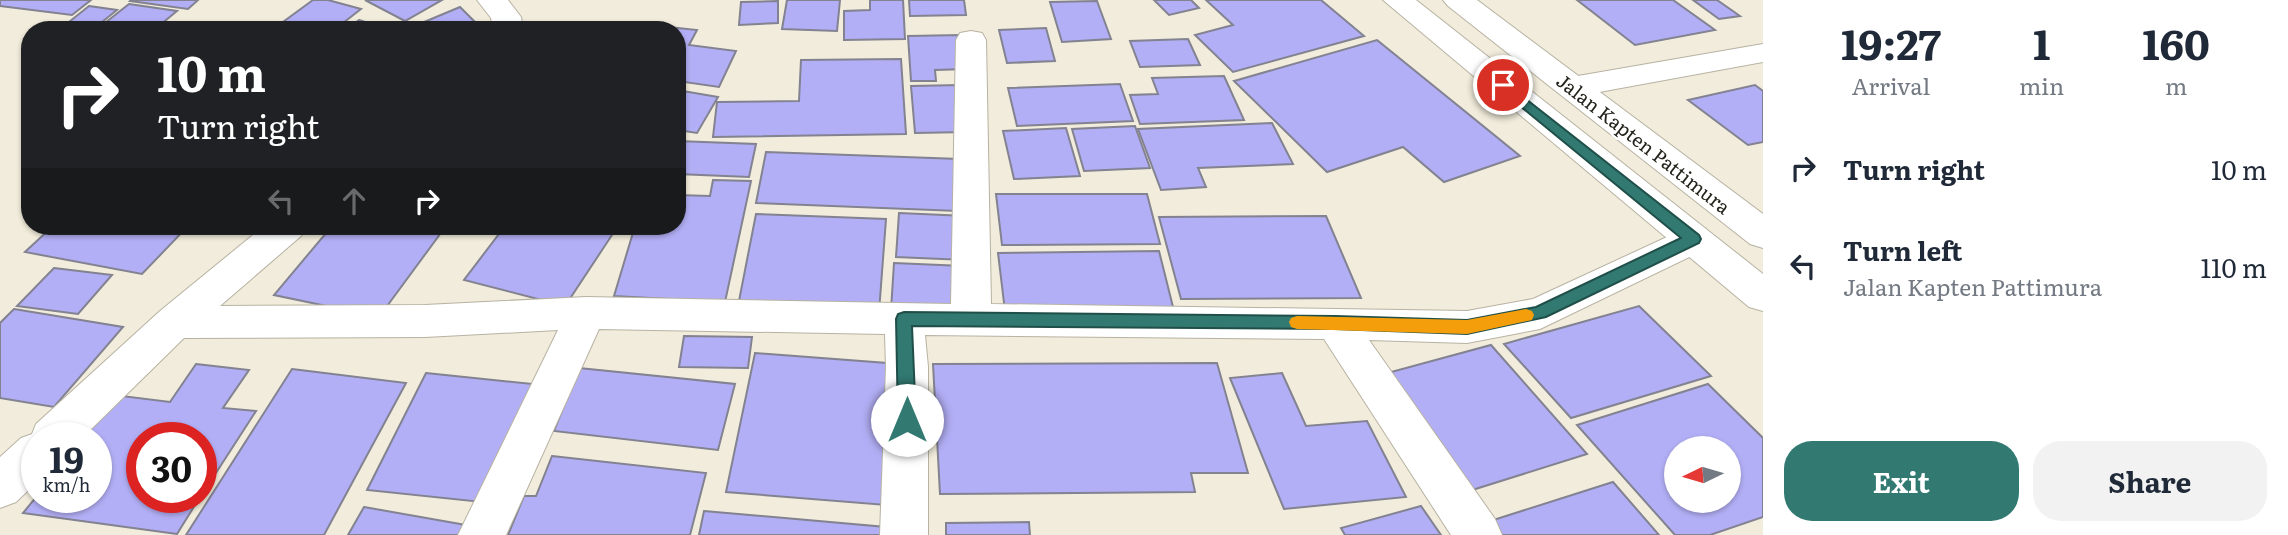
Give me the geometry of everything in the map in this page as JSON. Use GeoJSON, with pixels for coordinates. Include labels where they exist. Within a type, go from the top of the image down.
{"type":"FeatureCollection","features":[{"type":"Feature","properties":{"kind":"street"},"geometry":{"type":"LineString","coordinates":[[492,0],[507,21]]}},
{"type":"Feature","properties":{"kind":"street"},"geometry":{"type":"LineString","coordinates":[[1398,0],[1763,296]]}},
{"type":"Feature","properties":{"kind":"street","name":"Jalan Kapten Pattimura"},"geometry":{"type":"LineString","coordinates":[[1458,0],[1763,234]]}},
{"type":"Feature","properties":{"kind":"street"},"geometry":{"type":"LineString","coordinates":[[971,40],[971,319]]}},
{"type":"Feature","properties":{"kind":"street"},"geometry":{"type":"LineString","coordinates":[[1572,87],[1763,52]]}},
{"type":"Feature","properties":{"kind":"street"},"geometry":{"type":"LineString","coordinates":[[69,422],[173,322],[277,235]]}},
{"type":"Feature","properties":{"kind":"street"},"geometry":{"type":"LineString","coordinates":[[173,322],[425,321],[586,313],[705,313],[904,319],[1335,323],[1467,327],[1540,313],[1693,239]]}},
{"type":"Feature","properties":{"kind":"street"},"geometry":{"type":"LineString","coordinates":[[482,535],[586,313]]}},
{"type":"Feature","properties":{"kind":"street"},"geometry":{"type":"LineString","coordinates":[[904,319],[907,420],[904,535]]}},
{"type":"Feature","properties":{"kind":"street"},"geometry":{"type":"LineString","coordinates":[[1335,323],[1478,535]]}},
{"type":"Feature","properties":{"kind":"street"},"geometry":{"type":"LineString","coordinates":[[0,487],[21,467]]}},
{"type":"Feature","properties":{"kind":"building"},"geometry":{"type":"Polygon","coordinates":[[[0,0],[91,0],[72,15],[0,6],[0,0]]]}},
{"type":"Feature","properties":{"kind":"building"},"geometry":{"type":"Polygon","coordinates":[[[131,0],[198,0],[188,9],[130,1],[131,0]]]}},
{"type":"Feature","properties":{"kind":"building"},"geometry":{"type":"Polygon","coordinates":[[[313,0],[328,0],[361,9],[346,21],[284,21],[313,0]]]}},
{"type":"Feature","properties":{"kind":"building"},"geometry":{"type":"Polygon","coordinates":[[[365,0],[442,0],[405,21],[365,0]]]}},
{"type":"Feature","properties":{"kind":"building"},"geometry":{"type":"Polygon","coordinates":[[[787,0],[840,0],[837,31],[782,29],[787,0]]]}},
{"type":"Feature","properties":{"kind":"building"},"geometry":{"type":"Polygon","coordinates":[[[870,0],[903,0],[905,39],[844,40],[844,11],[870,10],[870,0]]]}},
{"type":"Feature","properties":{"kind":"building"},"geometry":{"type":"Polygon","coordinates":[[[909,0],[964,0],[966,15],[910,16],[909,0]]]}},
{"type":"Feature","properties":{"kind":"building"},"geometry":{"type":"Polygon","coordinates":[[[1154,0],[1191,0],[1199,8],[1169,15],[1154,0]]]}},
{"type":"Feature","properties":{"kind":"building"},"geometry":{"type":"Polygon","coordinates":[[[1206,0],[1321,0],[1364,36],[1233,72],[1195,35],[1233,25],[1206,0]]]}},
{"type":"Feature","properties":{"kind":"building"},"geometry":{"type":"Polygon","coordinates":[[[1577,0],[1673,0],[1715,30],[1635,45],[1577,0]]]}},
{"type":"Feature","properties":{"kind":"building"},"geometry":{"type":"Polygon","coordinates":[[[1693,0],[1717,0],[1740,16],[1719,19],[1693,0]]]}},
{"type":"Feature","properties":{"kind":"building"},"geometry":{"type":"Polygon","coordinates":[[[778,1],[778,23],[739,25],[741,2],[778,1]]]}},
{"type":"Feature","properties":{"kind":"building"},"geometry":{"type":"Polygon","coordinates":[[[1097,1],[1111,39],[1062,42],[1050,2],[1097,1]]]}},
{"type":"Feature","properties":{"kind":"building"},"geometry":{"type":"Polygon","coordinates":[[[129,4],[177,11],[165,21],[107,21],[129,4]]]}},
{"type":"Feature","properties":{"kind":"building"},"geometry":{"type":"Polygon","coordinates":[[[89,6],[117,10],[103,21],[70,21],[89,6]]]}},
{"type":"Feature","properties":{"kind":"building"},"geometry":{"type":"Polygon","coordinates":[[[460,7],[474,21],[427,21],[460,7]]]}},
{"type":"Feature","properties":{"kind":"building"},"geometry":{"type":"Polygon","coordinates":[[[1046,28],[1055,61],[1007,63],[999,30],[1046,28]]]}},
{"type":"Feature","properties":{"kind":"building"},"geometry":{"type":"Polygon","coordinates":[[[686,29],[697,30],[689,45],[736,51],[719,87],[686,82],[686,29]]]}},
{"type":"Feature","properties":{"kind":"building"},"geometry":{"type":"Polygon","coordinates":[[[962,35],[966,69],[935,70],[936,81],[911,81],[908,36],[962,35]]]}},
{"type":"Feature","properties":{"kind":"building"},"geometry":{"type":"Polygon","coordinates":[[[1188,39],[1200,65],[1140,67],[1130,41],[1188,39]]]}},
{"type":"Feature","properties":{"kind":"building"},"geometry":{"type":"Polygon","coordinates":[[[1377,40],[1520,156],[1444,182],[1403,147],[1327,172],[1234,81],[1377,40]]]}},
{"type":"Feature","properties":{"kind":"building"},"geometry":{"type":"Polygon","coordinates":[[[901,59],[906,134],[713,137],[717,102],[799,101],[801,60],[901,59]]]}},
{"type":"Feature","properties":{"kind":"building"},"geometry":{"type":"Polygon","coordinates":[[[1224,76],[1244,120],[1140,124],[1130,95],[1158,94],[1152,78],[1224,76]]]}},
{"type":"Feature","properties":{"kind":"building"},"geometry":{"type":"Polygon","coordinates":[[[1120,84],[1133,121],[1017,126],[1008,88],[1120,84]]]}},
{"type":"Feature","properties":{"kind":"building"},"geometry":{"type":"Polygon","coordinates":[[[961,85],[967,132],[915,133],[911,86],[961,85]]]}},
{"type":"Feature","properties":{"kind":"building"},"geometry":{"type":"Polygon","coordinates":[[[1755,85],[1763,91],[1763,142],[1748,145],[1688,100],[1755,85]]]}},
{"type":"Feature","properties":{"kind":"building"},"geometry":{"type":"Polygon","coordinates":[[[686,92],[718,97],[697,133],[686,131],[686,92]]]}},
{"type":"Feature","properties":{"kind":"building"},"geometry":{"type":"Polygon","coordinates":[[[1272,123],[1293,164],[1198,168],[1206,187],[1161,190],[1138,129],[1272,123]]]}},
{"type":"Feature","properties":{"kind":"building"},"geometry":{"type":"Polygon","coordinates":[[[1135,126],[1150,168],[1084,171],[1072,129],[1135,126]]]}},
{"type":"Feature","properties":{"kind":"building"},"geometry":{"type":"Polygon","coordinates":[[[1066,128],[1080,176],[1014,179],[1003,131],[1066,128]]]}},
{"type":"Feature","properties":{"kind":"building"},"geometry":{"type":"Polygon","coordinates":[[[686,141],[756,144],[749,177],[686,174],[686,141]]]}},
{"type":"Feature","properties":{"kind":"building"},"geometry":{"type":"Polygon","coordinates":[[[766,152],[959,159],[958,211],[756,203],[766,152]]]}},
{"type":"Feature","properties":{"kind":"building"},"geometry":{"type":"Polygon","coordinates":[[[713,180],[751,181],[725,302],[614,296],[632,235],[686,235],[686,195],[710,196],[713,180]]]}},
{"type":"Feature","properties":{"kind":"building"},"geometry":{"type":"Polygon","coordinates":[[[996,194],[1147,194],[1160,244],[1002,245],[996,194]]]}},
{"type":"Feature","properties":{"kind":"building"},"geometry":{"type":"Polygon","coordinates":[[[899,213],[966,216],[965,260],[896,257],[899,213]]]}},
{"type":"Feature","properties":{"kind":"building"},"geometry":{"type":"Polygon","coordinates":[[[756,214],[886,219],[879,312],[738,306],[756,214]]]}},
{"type":"Feature","properties":{"kind":"building"},"geometry":{"type":"Polygon","coordinates":[[[1326,216],[1361,298],[1181,299],[1159,217],[1326,216]]]}},
{"type":"Feature","properties":{"kind":"building"},"geometry":{"type":"Polygon","coordinates":[[[43,235],[179,235],[142,274],[25,252],[43,235]]]}},
{"type":"Feature","properties":{"kind":"building"},"geometry":{"type":"Polygon","coordinates":[[[324,235],[439,235],[379,317],[274,295],[324,235]]]}},
{"type":"Feature","properties":{"kind":"building"},"geometry":{"type":"Polygon","coordinates":[[[498,235],[612,235],[565,306],[464,280],[498,235]]]}},
{"type":"Feature","properties":{"kind":"building"},"geometry":{"type":"Polygon","coordinates":[[[1159,251],[1174,311],[1005,311],[998,253],[1159,251]]]}},
{"type":"Feature","properties":{"kind":"building"},"geometry":{"type":"Polygon","coordinates":[[[894,263],[963,266],[963,313],[891,310],[894,263]]]}},
{"type":"Feature","properties":{"kind":"building"},"geometry":{"type":"Polygon","coordinates":[[[54,268],[112,275],[78,314],[17,306],[54,268]]]}},
{"type":"Feature","properties":{"kind":"building"},"geometry":{"type":"Polygon","coordinates":[[[1639,306],[1711,376],[1571,418],[1504,344],[1639,306]]]}},
{"type":"Feature","properties":{"kind":"building"},"geometry":{"type":"Polygon","coordinates":[[[14,309],[123,327],[54,407],[0,398],[0,323],[14,309]]]}},
{"type":"Feature","properties":{"kind":"building"},"geometry":{"type":"Polygon","coordinates":[[[684,336],[752,337],[748,368],[679,367],[684,336]]]}},
{"type":"Feature","properties":{"kind":"building"},"geometry":{"type":"Polygon","coordinates":[[[1491,345],[1587,454],[1469,491],[1380,375],[1491,345]]]}},
{"type":"Feature","properties":{"kind":"building"},"geometry":{"type":"Polygon","coordinates":[[[755,353],[900,364],[886,505],[726,492],[755,353]]]}},
{"type":"Feature","properties":{"kind":"building"},"geometry":{"type":"Polygon","coordinates":[[[1217,363],[1248,473],[1191,473],[1195,492],[940,494],[933,364],[1217,363]]]}},
{"type":"Feature","properties":{"kind":"building"},"geometry":{"type":"Polygon","coordinates":[[[196,364],[249,370],[223,408],[256,411],[217,471],[217,422],[126,422],[126,513],[190,513],[177,534],[23,513],[112,513],[112,422],[94,422],[114,395],[170,402],[196,364]]]}},
{"type":"Feature","properties":{"kind":"building"},"geometry":{"type":"Polygon","coordinates":[[[579,368],[735,384],[718,450],[554,431],[579,368]]]}},
{"type":"Feature","properties":{"kind":"building"},"geometry":{"type":"Polygon","coordinates":[[[292,369],[406,383],[324,535],[186,535],[200,513],[217,513],[217,486],[292,369]]]}},
{"type":"Feature","properties":{"kind":"building"},"geometry":{"type":"Polygon","coordinates":[[[426,373],[533,384],[482,502],[367,490],[426,373]]]}},
{"type":"Feature","properties":{"kind":"building"},"geometry":{"type":"Polygon","coordinates":[[[1282,373],[1306,426],[1367,421],[1406,497],[1284,509],[1230,378],[1282,373]]]}},
{"type":"Feature","properties":{"kind":"building"},"geometry":{"type":"Polygon","coordinates":[[[1708,384],[1763,438],[1763,517],[1710,535],[1675,535],[1577,425],[1708,384]]]}},
{"type":"Feature","properties":{"kind":"building"},"geometry":{"type":"Polygon","coordinates":[[[552,456],[706,473],[690,535],[508,535],[524,496],[536,496],[552,456]]]}},
{"type":"Feature","properties":{"kind":"building"},"geometry":{"type":"Polygon","coordinates":[[[1613,482],[1659,535],[1497,535],[1487,522],[1613,482]]]}},
{"type":"Feature","properties":{"kind":"building"},"geometry":{"type":"Polygon","coordinates":[[[1421,506],[1441,535],[1345,535],[1341,528],[1421,506]]]}},
{"type":"Feature","properties":{"kind":"building"},"geometry":{"type":"Polygon","coordinates":[[[364,507],[466,525],[461,535],[348,535],[364,507]]]}},
{"type":"Feature","properties":{"kind":"building"},"geometry":{"type":"Polygon","coordinates":[[[704,511],[897,528],[896,535],[699,535],[704,511]]]}},
{"type":"Feature","properties":{"kind":"building"},"geometry":{"type":"Polygon","coordinates":[[[1029,522],[1030,535],[946,535],[946,523],[1029,522]]]}},
{"type":"Feature","properties":{"kind":"slow traffic"},"geometry":{"type":"LineString","coordinates":[[1297,322],[1467,327],[1526,315]]}},
{"type":"Feature","properties":{"kind":"route"},"geometry":{"type":"LineString","coordinates":[[907,420],[904,319],[1335,323],[1467,327],[1540,313],[1693,239],[1503,85]]}}]}
